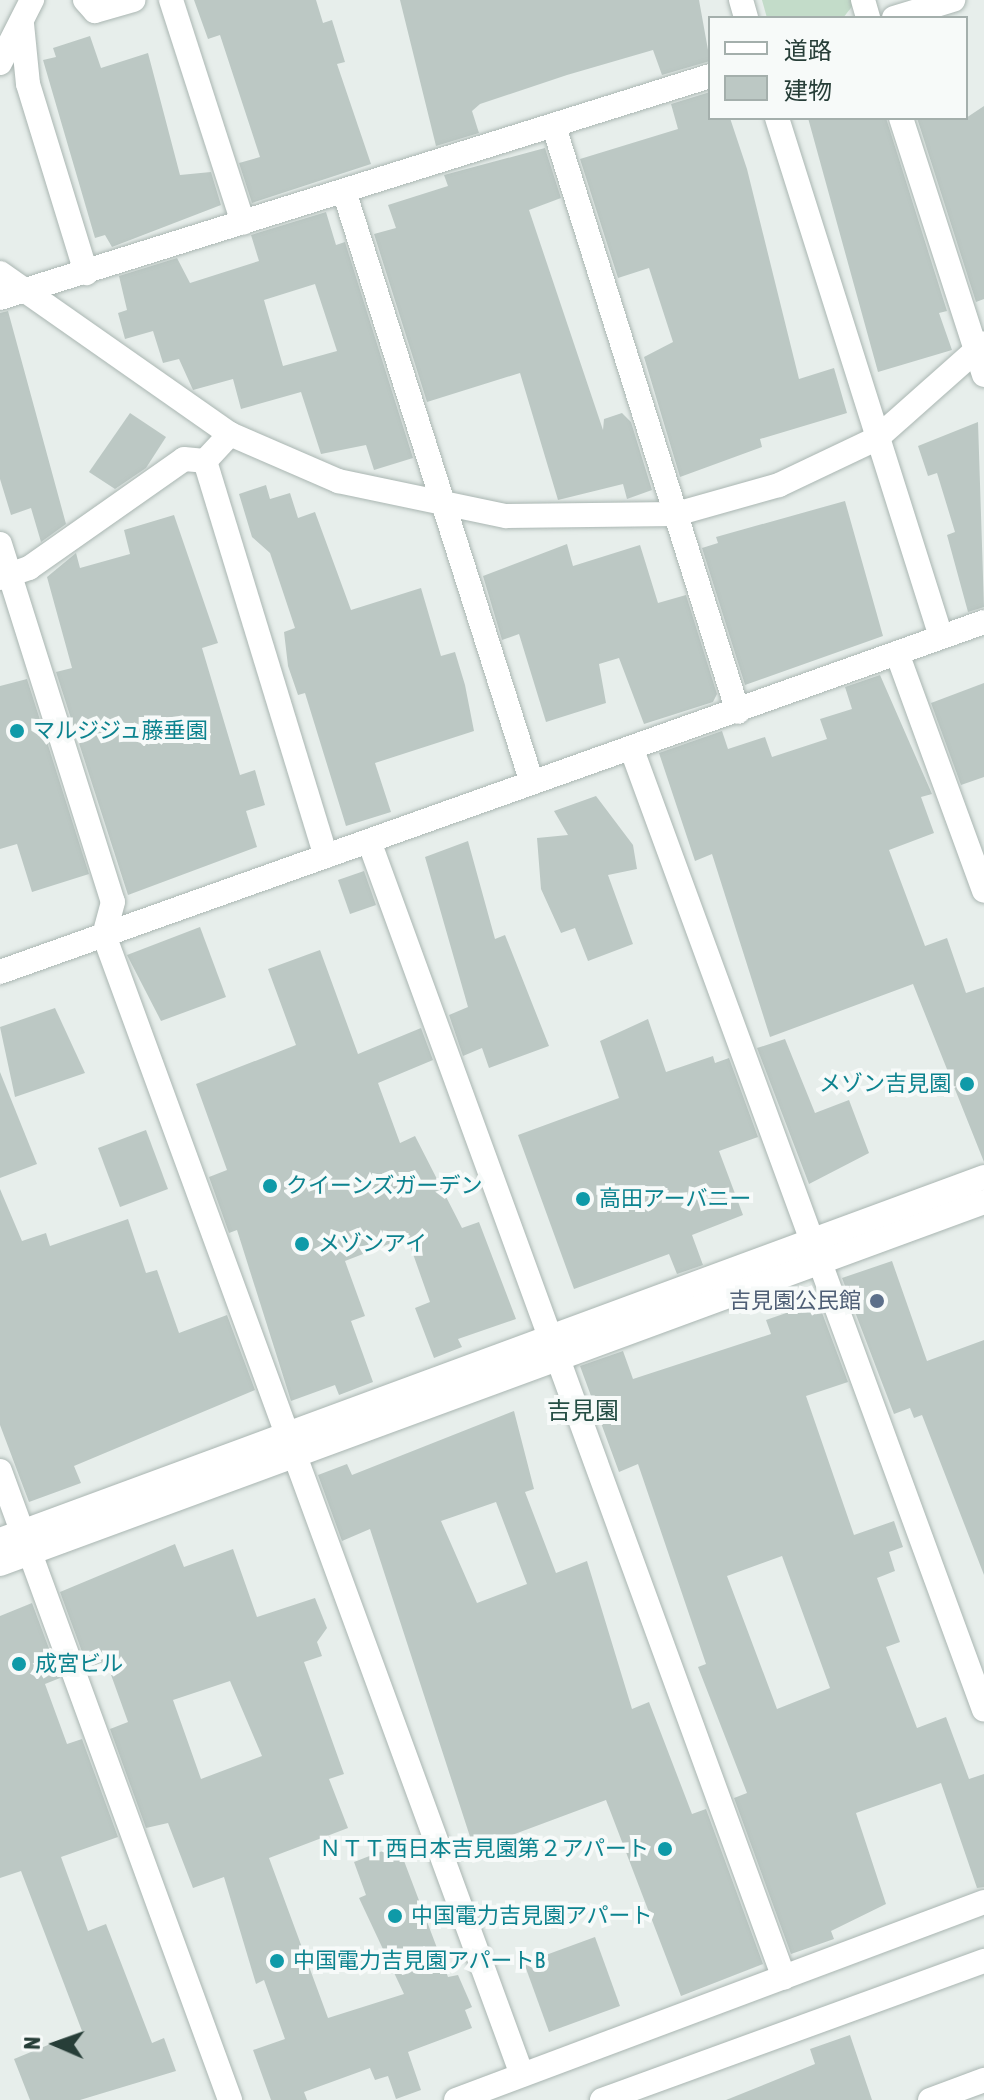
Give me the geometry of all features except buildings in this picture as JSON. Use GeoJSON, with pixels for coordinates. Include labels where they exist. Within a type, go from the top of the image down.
{"type":"FeatureCollection","features":[{"type":"Feature","properties":{"kind":"street"},"geometry":{"type":"LineString","coordinates":[[0,63],[32,0]]}},
{"type":"Feature","properties":{"kind":"street"},"geometry":{"type":"LineString","coordinates":[[85,0],[95,11],[133,0]]}},
{"type":"Feature","properties":{"kind":"street"},"geometry":{"type":"LineString","coordinates":[[171,0],[243,223]]}},
{"type":"Feature","properties":{"kind":"street"},"geometry":{"type":"LineString","coordinates":[[901,16],[953,0]]}},
{"type":"Feature","properties":{"kind":"street"},"geometry":{"type":"LineString","coordinates":[[22,24],[28,84],[86,273]]}},
{"type":"Feature","properties":{"kind":"street"},"geometry":{"type":"LineString","coordinates":[[11,295],[708,77]]}},
{"type":"Feature","properties":{"kind":"street"},"geometry":{"type":"LineString","coordinates":[[778,120],[941,637]]}},
{"type":"Feature","properties":{"kind":"street"},"geometry":{"type":"LineString","coordinates":[[902,120],[980,346],[984,375]]}},
{"type":"Feature","properties":{"kind":"street"},"geometry":{"type":"LineString","coordinates":[[554,127],[738,712]]}},
{"type":"Feature","properties":{"kind":"street"},"geometry":{"type":"LineString","coordinates":[[344,191],[532,783]]}},
{"type":"Feature","properties":{"kind":"street"},"geometry":{"type":"LineString","coordinates":[[0,273],[11,295],[230,434],[338,481],[444,508],[566,519],[676,514],[779,485],[876,439],[980,346]]}},
{"type":"Feature","properties":{"kind":"street"},"geometry":{"type":"LineString","coordinates":[[205,461],[230,434]]}},
{"type":"Feature","properties":{"kind":"street"},"geometry":{"type":"LineString","coordinates":[[5,577],[184,459],[205,461]]}},
{"type":"Feature","properties":{"kind":"street"},"geometry":{"type":"LineString","coordinates":[[205,461],[326,856]]}},
{"type":"Feature","properties":{"kind":"street"},"geometry":{"type":"LineString","coordinates":[[0,544],[5,577],[113,902],[104,935],[522,2075]]}},
{"type":"Feature","properties":{"kind":"street"},"geometry":{"type":"LineString","coordinates":[[0,972],[632,750],[984,622]]}},
{"type":"Feature","properties":{"kind":"street"},"geometry":{"type":"LineString","coordinates":[[897,653],[984,891]]}},
{"type":"Feature","properties":{"kind":"street"},"geometry":{"type":"LineString","coordinates":[[632,750],[984,1710]]}},
{"type":"Feature","properties":{"kind":"street"},"geometry":{"type":"LineString","coordinates":[[369,841],[784,1978]]}},
{"type":"Feature","properties":{"kind":"street"},"geometry":{"type":"LineString","coordinates":[[816,1252],[984,1177]]}},
{"type":"Feature","properties":{"kind":"street"},"geometry":{"type":"LineString","coordinates":[[0,1564],[18,1541],[816,1252],[984,1202]]}},
{"type":"Feature","properties":{"kind":"street"},"geometry":{"type":"LineString","coordinates":[[0,1471],[18,1541],[230,2100]]}},
{"type":"Feature","properties":{"kind":"street"},"geometry":{"type":"LineString","coordinates":[[456,2100],[984,1902]]}},
{"type":"Feature","properties":{"kind":"street"},"geometry":{"type":"LineString","coordinates":[[602,2100],[984,1961]]}},
{"type":"Feature","properties":{"kind":"street"},"geometry":{"type":"LineString","coordinates":[[940,2098],[984,2080]]}},
{"type":"Feature","properties":{"kind":"green space"},"geometry":{"type":"Polygon","coordinates":[[[762,0],[853,0],[854,4],[845,16],[766,16],[762,0]]]}},
{"type":"Feature","properties":{"kind":"place","name":"マルジジュ藤垂園"},"geometry":{"type":"Point","coordinates":[17,731]}},
{"type":"Feature","properties":{"kind":"place","name":"メゾン吉見園"},"geometry":{"type":"Point","coordinates":[967,1084]}},
{"type":"Feature","properties":{"kind":"place","name":"クイーンズガーデン"},"geometry":{"type":"Point","coordinates":[270,1186]}},
{"type":"Feature","properties":{"kind":"place","name":"高田アーバニー"},"geometry":{"type":"Point","coordinates":[583,1199]}},
{"type":"Feature","properties":{"kind":"place","name":"メゾンアイ"},"geometry":{"type":"Point","coordinates":[302,1244]}},
{"type":"Feature","properties":{"kind":"place","name":"吉見園公民館"},"geometry":{"type":"Point","coordinates":[877,1301]}},
{"type":"Feature","properties":{"kind":"place","name":"成宮ビル"},"geometry":{"type":"Point","coordinates":[19,1664]}},
{"type":"Feature","properties":{"kind":"place","name":"ＮＴＴ西日本吉見園第２アパート"},"geometry":{"type":"Point","coordinates":[665,1849]}},
{"type":"Feature","properties":{"kind":"place","name":"中国電力吉見園アパート"},"geometry":{"type":"Point","coordinates":[395,1916]}},
{"type":"Feature","properties":{"kind":"place","name":"中国電力吉見園アパートB"},"geometry":{"type":"Point","coordinates":[277,1961]}},
{"type":"Feature","properties":{"kind":"district","name":"吉見園"},"geometry":{"type":"Point","coordinates":[583,1411]}}]}
